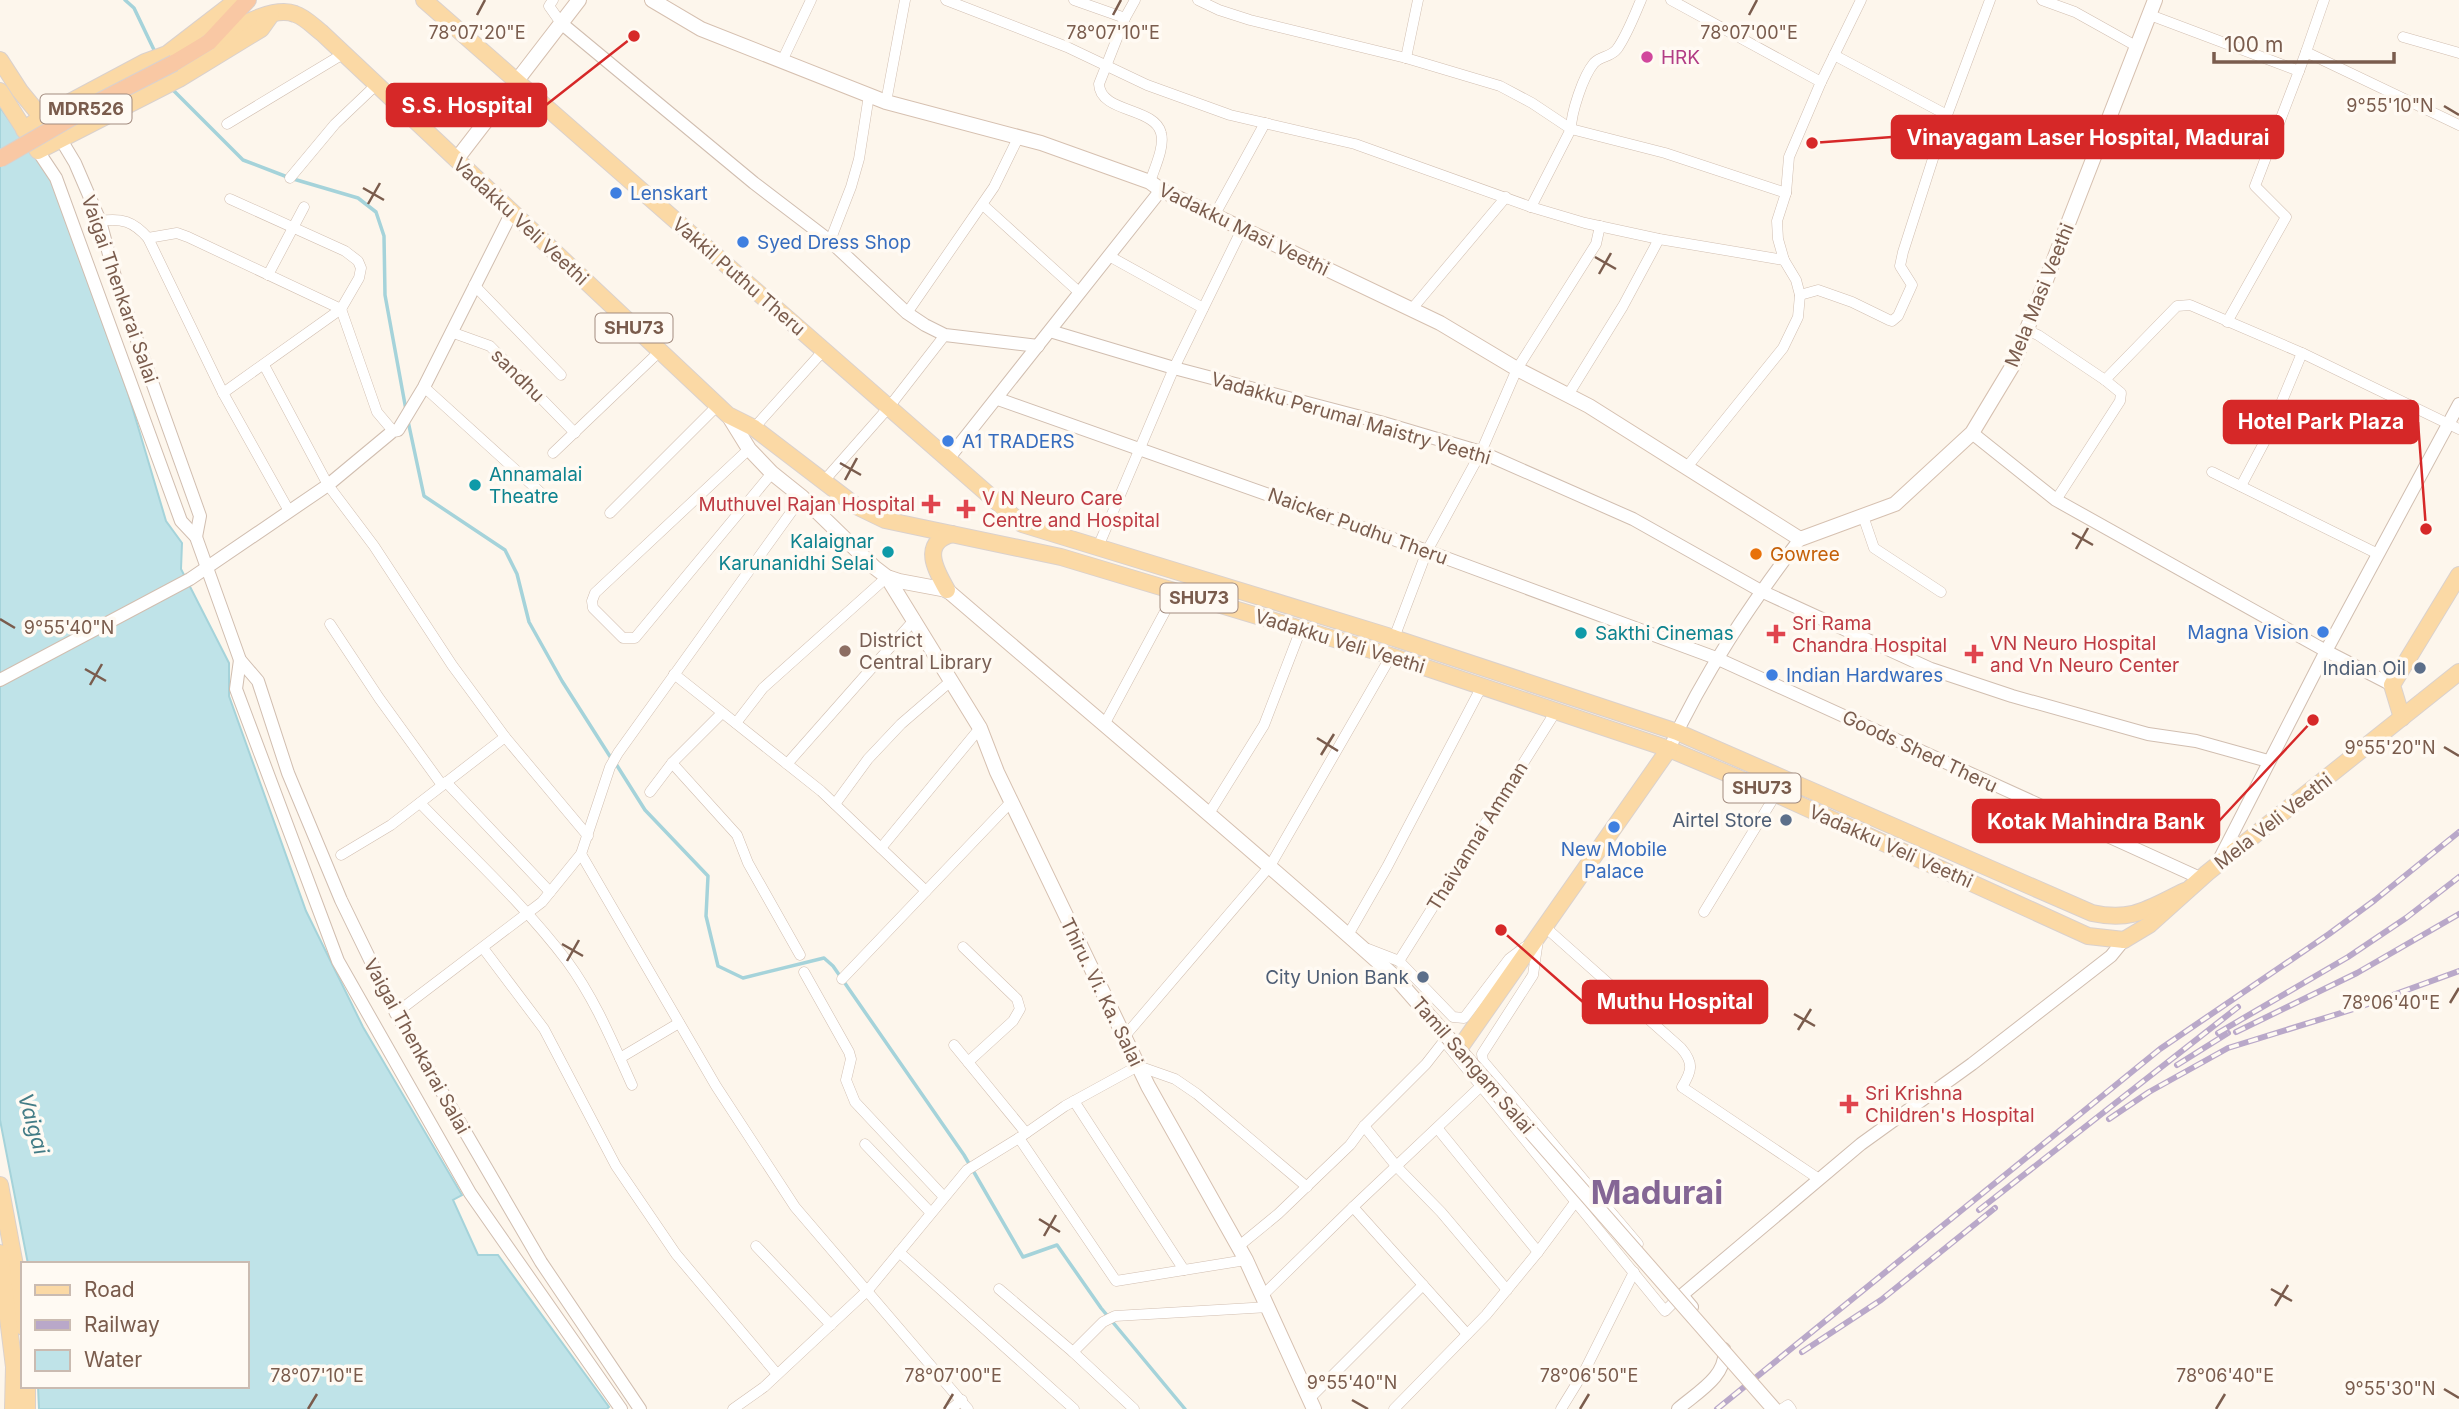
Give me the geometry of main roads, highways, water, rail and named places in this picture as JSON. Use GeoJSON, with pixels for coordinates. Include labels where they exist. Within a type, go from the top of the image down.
{"type":"FeatureCollection","features":[{"type":"Feature","properties":{"kind":"highway","name":"MDR526"},"geometry":{"type":"LineString","coordinates":[[0,159],[102,100],[173,65],[209,42],[248,0]]}},
{"type":"Feature","properties":{"kind":"main road"},"geometry":{"type":"LineString","coordinates":[[60,138],[160,87],[173,65],[237,0]]}},
{"type":"Feature","properties":{"kind":"main road","name":"Vakkil Puthu Theru"},"geometry":{"type":"LineString","coordinates":[[424,0],[1022,524]]}},
{"type":"Feature","properties":{"kind":"main road"},"geometry":{"type":"LineString","coordinates":[[456,160],[579,0]]}},
{"type":"Feature","properties":{"kind":"main road","name":"Vadakku Masi Veethi"},"geometry":{"type":"LineString","coordinates":[[652,0],[701,29],[886,102],[1041,144],[1156,186],[1440,323],[1517,369],[1568,395],[1800,539]]}},
{"type":"Feature","properties":{"kind":"main road","name":"Mela Masi Veethi"},"geometry":{"type":"LineString","coordinates":[[1800,539],[1895,504],[1972,433],[2013,365],[2155,0]]}},
{"type":"Feature","properties":{"kind":"main road","name":"MDR526"},"geometry":{"type":"LineString","coordinates":[[209,42],[254,19],[288,12],[299,15]]}},
{"type":"Feature","properties":{"kind":"main road"},"geometry":{"type":"LineString","coordinates":[[24,130],[40,118],[145,62],[173,65],[261,29],[271,15]]}},
{"type":"Feature","properties":{"kind":"main road","name":"Vadakku Veli Veethi"},"geometry":{"type":"LineString","coordinates":[[299,15],[322,33],[723,411],[754,428],[856,506],[885,520],[1061,556],[1391,656],[1669,749],[1776,794],[2088,936],[2124,940]]}},
{"type":"Feature","properties":{"kind":"main road","name":"Vaigai Thenkarai Salai"},"geometry":{"type":"LineString","coordinates":[[0,60],[40,118],[60,138],[38,150],[0,92]]}},
{"type":"Feature","properties":{"kind":"main road"},"geometry":{"type":"LineString","coordinates":[[723,411],[749,449],[772,473],[803,497],[873,567],[900,581],[947,590]]}},
{"type":"Feature","properties":{"kind":"main road"},"geometry":{"type":"LineString","coordinates":[[1006,545],[1016,538],[1022,524]]}},
{"type":"Feature","properties":{"kind":"main road","name":"Vadakku Veli Veethi"},"geometry":{"type":"LineString","coordinates":[[1022,524],[1394,638],[1677,732],[2092,913]]}},
{"type":"Feature","properties":{"kind":"main road"},"geometry":{"type":"LineString","coordinates":[[947,590],[934,566],[933,557],[937,543],[942,537],[952,534]]}},
{"type":"Feature","properties":{"kind":"main road"},"geometry":{"type":"LineString","coordinates":[[2402,718],[2392,685],[2459,575]]}},
{"type":"Feature","properties":{"kind":"main road","name":"Thiru. Vi. Ka. Salai"},"geometry":{"type":"LineString","coordinates":[[887,576],[981,728],[1012,802],[1138,1066],[1239,1246],[1312,1404]]}},
{"type":"Feature","properties":{"kind":"main road","name":"Tamil Sangam Salai"},"geometry":{"type":"LineString","coordinates":[[947,590],[1270,866],[1395,977],[1784,1408]]}},
{"type":"Feature","properties":{"kind":"main road","name":"Mela Veli Veethi"},"geometry":{"type":"LineString","coordinates":[[2124,940],[2149,925],[2200,878],[2459,672]]}},
{"type":"Feature","properties":{"kind":"main road"},"geometry":{"type":"LineString","coordinates":[[1459,1049],[1669,749]]}},
{"type":"Feature","properties":{"kind":"main road","name":"Mela Veli Veethi"},"geometry":{"type":"LineString","coordinates":[[2092,913],[2124,917],[2185,891]]}},
{"type":"Feature","properties":{"kind":"main road"},"geometry":{"type":"LineString","coordinates":[[2092,913],[2124,940]]}},
{"type":"Feature","properties":{"kind":"main road"},"geometry":{"type":"LineString","coordinates":[[0,1185],[21,1311]]}},
{"type":"Feature","properties":{"kind":"main road"},"geometry":{"type":"LineString","coordinates":[[0,1253],[18,1396],[27,1409]]}},
{"type":"Feature","properties":{"kind":"main road"},"geometry":{"type":"LineString","coordinates":[[4,1409],[18,1396]]}},
{"type":"Feature","properties":{"kind":"water","name":"Vaigai"},"geometry":{"type":"Polygon","coordinates":[[[0,107],[51,179],[128,393],[166,521],[182,543],[181,569],[229,663],[229,696],[306,911],[363,1027],[462,1195],[453,1200],[478,1255],[498,1255],[609,1407],[39,1409],[38,1388],[248,1388],[248,1262],[28,1262],[0,1120],[0,107]]]}},
{"type":"Feature","properties":{"kind":"waterway"},"geometry":{"type":"LineString","coordinates":[[125,0],[134,8],[155,52]]}},
{"type":"Feature","properties":{"kind":"waterway"},"geometry":{"type":"LineString","coordinates":[[171,88],[243,160],[290,178],[358,198],[376,212],[384,236],[385,295],[406,410]]}},
{"type":"Feature","properties":{"kind":"waterway"},"geometry":{"type":"LineString","coordinates":[[408,421],[424,496],[505,550],[517,574],[529,622],[562,681],[611,758]]}},
{"type":"Feature","properties":{"kind":"waterway"},"geometry":{"type":"LineString","coordinates":[[616,764],[645,810],[708,876],[706,916],[718,966],[743,978],[824,958],[833,966],[964,1155],[1023,1257],[1057,1245],[1101,1308],[1185,1409]]}},
{"type":"Feature","properties":{"kind":"railway"},"geometry":{"type":"LineString","coordinates":[[1717,1409],[2160,1049],[2329,934],[2459,832]]}},
{"type":"Feature","properties":{"kind":"railway"},"geometry":{"type":"LineString","coordinates":[[2218,1033],[2348,957],[2406,918],[2459,877]]}},
{"type":"Feature","properties":{"kind":"railway"},"geometry":{"type":"LineString","coordinates":[[2236,1032],[2357,973],[2459,914]]}},
{"type":"Feature","properties":{"kind":"railway"},"geometry":{"type":"LineString","coordinates":[[2109,1119],[2149,1092],[2228,1048],[2357,1008],[2459,971]]}},
{"type":"Feature","properties":{"kind":"railway"},"geometry":{"type":"LineString","coordinates":[[1979,1210],[2238,1007]]}},
{"type":"Feature","properties":{"kind":"railway"},"geometry":{"type":"LineString","coordinates":[[2177,1065],[2228,1033]]}},
{"type":"Feature","properties":{"kind":"railway"},"geometry":{"type":"LineString","coordinates":[[1802,1352],[1881,1300],[1995,1208]]}},
{"type":"Feature","properties":{"kind":"place","name":"S.S. Hospital"},"geometry":{"type":"Point","coordinates":[634,36]}},
{"type":"Feature","properties":{"kind":"place","name":"HRK"},"geometry":{"type":"Point","coordinates":[1647,57]}},
{"type":"Feature","properties":{"kind":"place","name":"Vinayagam Laser Hospital, Madurai"},"geometry":{"type":"Point","coordinates":[1812,143]}},
{"type":"Feature","properties":{"kind":"place","name":"Lenskart"},"geometry":{"type":"Point","coordinates":[616,193]}},
{"type":"Feature","properties":{"kind":"place","name":"Syed Dress Shop"},"geometry":{"type":"Point","coordinates":[743,242]}},
{"type":"Feature","properties":{"kind":"place","name":"A1 TRADERS"},"geometry":{"type":"Point","coordinates":[948,441]}},
{"type":"Feature","properties":{"kind":"place","name":"Annamalai Theatre"},"geometry":{"type":"Point","coordinates":[475,485]}},
{"type":"Feature","properties":{"kind":"place","name":"Muthuvel Rajan Hospital"},"geometry":{"type":"Point","coordinates":[931,504]}},
{"type":"Feature","properties":{"kind":"place","name":"V N Neuro Care Centre and Hospital"},"geometry":{"type":"Point","coordinates":[966,509]}},
{"type":"Feature","properties":{"kind":"place","name":"Hotel Park Plaza"},"geometry":{"type":"Point","coordinates":[2426,529]}},
{"type":"Feature","properties":{"kind":"place","name":"Kalaignar Karunanidhi Selai"},"geometry":{"type":"Point","coordinates":[888,552]}},
{"type":"Feature","properties":{"kind":"place","name":"Gowree"},"geometry":{"type":"Point","coordinates":[1756,554]}},
{"type":"Feature","properties":{"kind":"place","name":"Magna Vision"},"geometry":{"type":"Point","coordinates":[2323,632]}},
{"type":"Feature","properties":{"kind":"place","name":"Sakthi Cinemas"},"geometry":{"type":"Point","coordinates":[1581,633]}},
{"type":"Feature","properties":{"kind":"place","name":"Sri Rama Chandra Hospital"},"geometry":{"type":"Point","coordinates":[1776,634]}},
{"type":"Feature","properties":{"kind":"place","name":"District Central Library"},"geometry":{"type":"Point","coordinates":[845,651]}},
{"type":"Feature","properties":{"kind":"place","name":"VN Neuro Hospital and Vn Neuro Center"},"geometry":{"type":"Point","coordinates":[1974,654]}},
{"type":"Feature","properties":{"kind":"place","name":"Indian Oil"},"geometry":{"type":"Point","coordinates":[2420,668]}},
{"type":"Feature","properties":{"kind":"place","name":"Indian Hardwares"},"geometry":{"type":"Point","coordinates":[1772,675]}},
{"type":"Feature","properties":{"kind":"place","name":"Kotak Mahindra Bank"},"geometry":{"type":"Point","coordinates":[2313,720]}},
{"type":"Feature","properties":{"kind":"place","name":"Airtel Store"},"geometry":{"type":"Point","coordinates":[1786,820]}},
{"type":"Feature","properties":{"kind":"place","name":"New Mobile Palace"},"geometry":{"type":"Point","coordinates":[1614,827]}},
{"type":"Feature","properties":{"kind":"place","name":"Muthu Hospital"},"geometry":{"type":"Point","coordinates":[1501,930]}},
{"type":"Feature","properties":{"kind":"place","name":"City Union Bank"},"geometry":{"type":"Point","coordinates":[1423,977]}},
{"type":"Feature","properties":{"kind":"place","name":"Sri Krishna Children's Hospital"},"geometry":{"type":"Point","coordinates":[1849,1104]}},
{"type":"Feature","properties":{"kind":"district","name":"Madurai"},"geometry":{"type":"Point","coordinates":[1657,1192]}}]}
